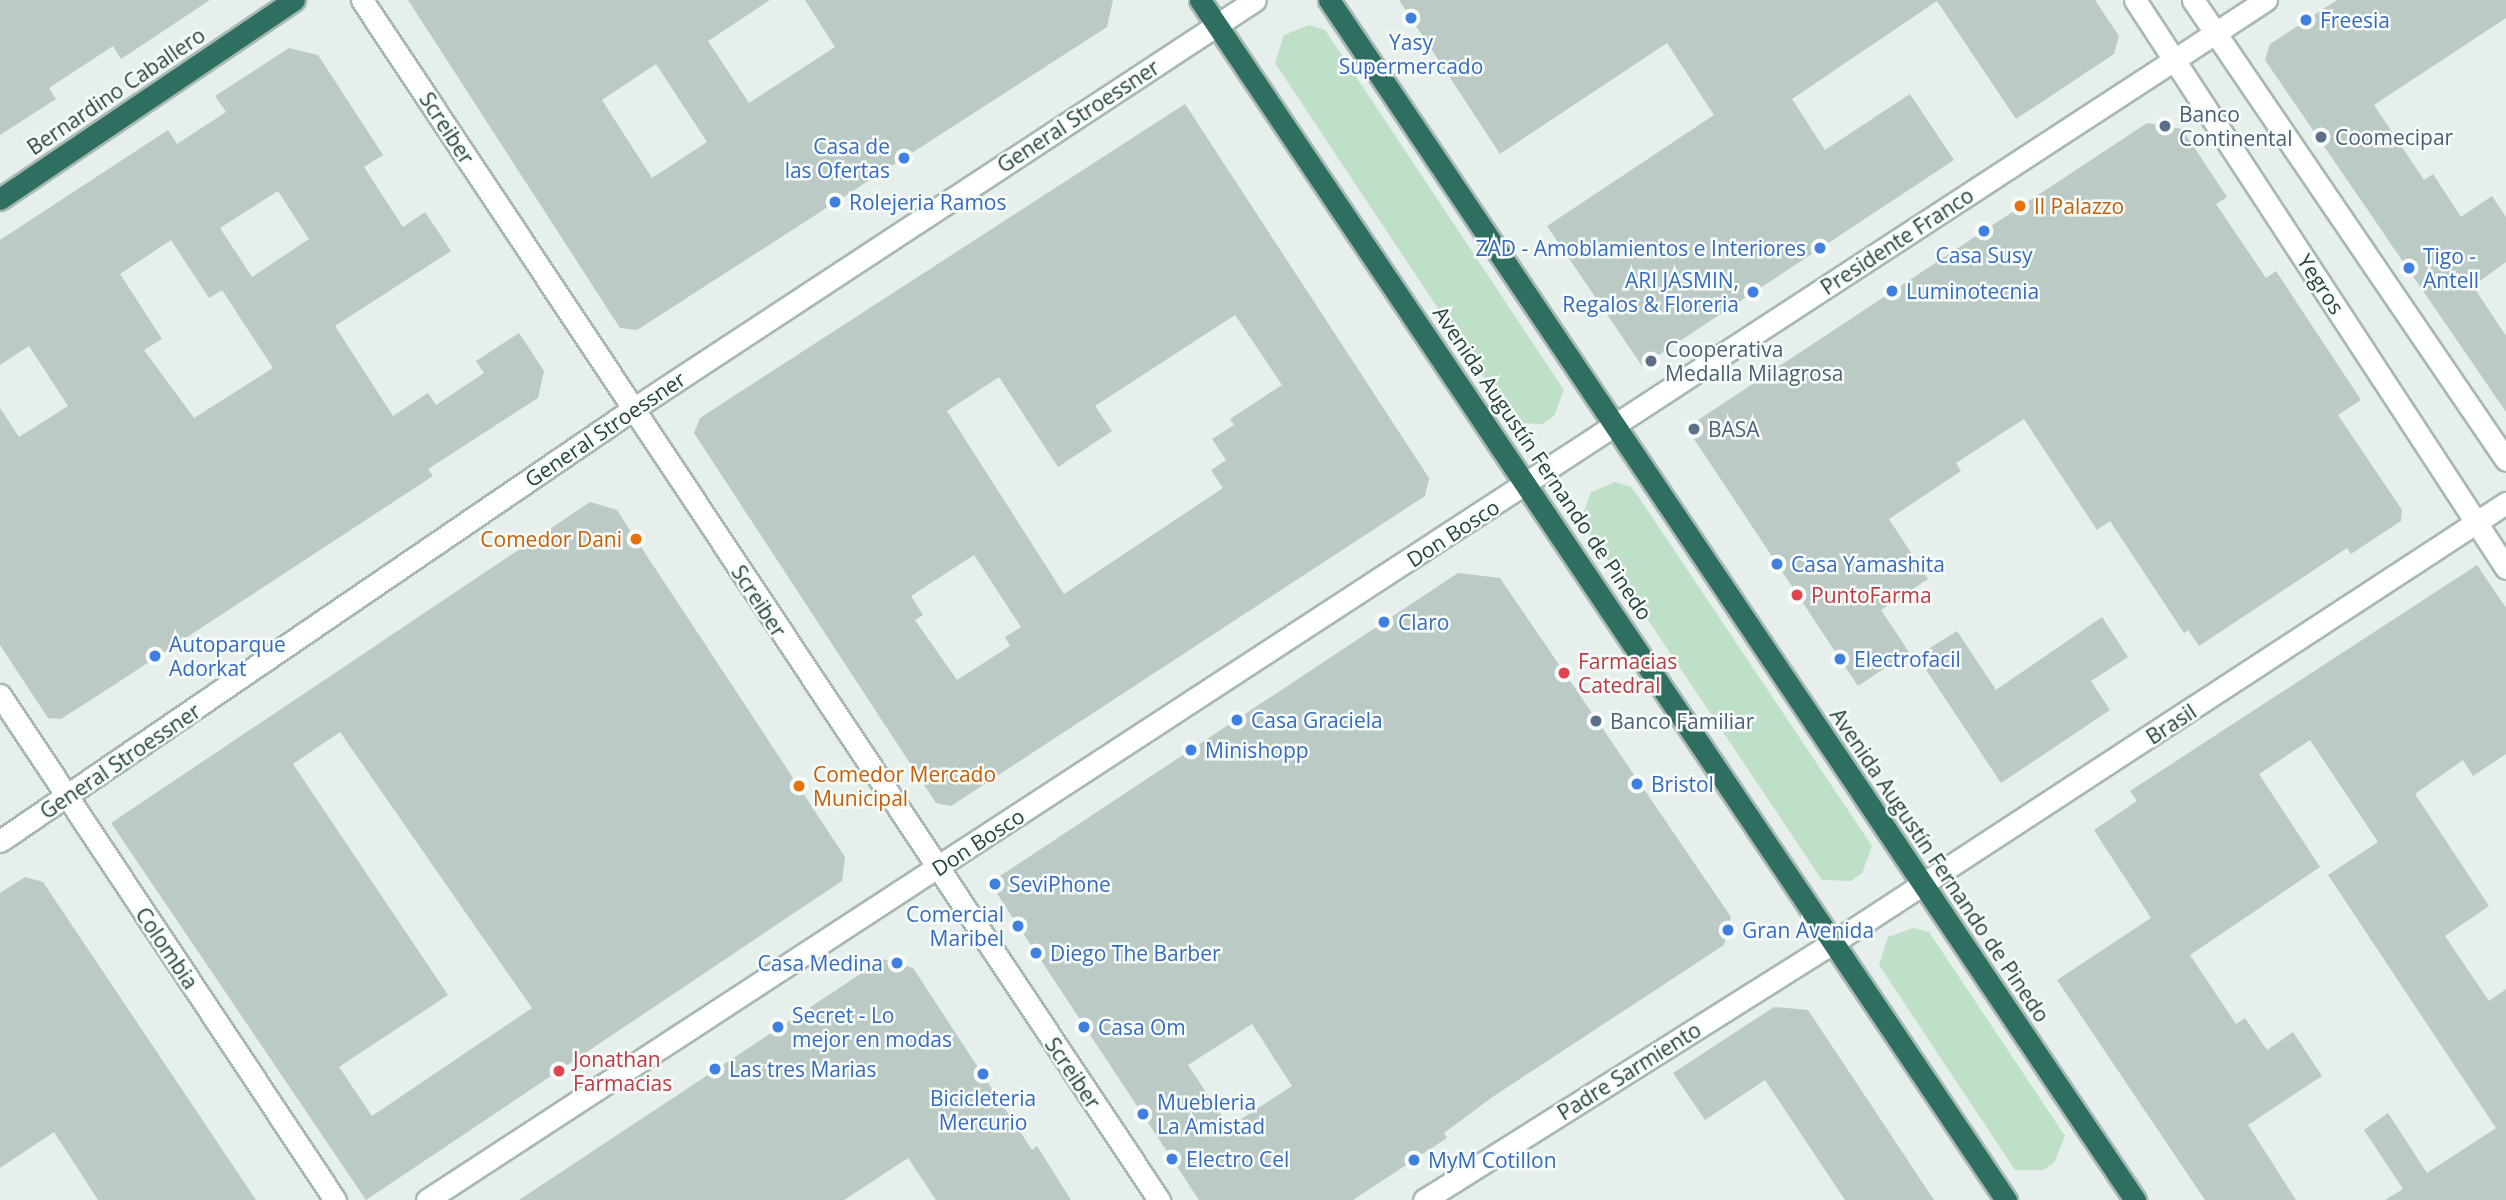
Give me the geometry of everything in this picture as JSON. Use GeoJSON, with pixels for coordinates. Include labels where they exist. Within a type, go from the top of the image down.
{"type":"FeatureCollection","features":[{"type":"Feature","properties":{"kind":"highway","name":"Bernardino Caballero"},"geometry":{"type":"LineString","coordinates":[[0,199],[294,0]]}},
{"type":"Feature","properties":{"kind":"highway","name":"Avenida Augustín Fernando de Pinedo"},"geometry":{"type":"LineString","coordinates":[[1200,0],[1528,484],[2006,1200]]}},
{"type":"Feature","properties":{"kind":"highway","name":"Avenida Augustín Fernando de Pinedo"},"geometry":{"type":"LineString","coordinates":[[1329,0],[1617,423],[2135,1200]]}},
{"type":"Feature","properties":{"kind":"street","name":"Screiber"},"geometry":{"type":"LineString","coordinates":[[362,0],[936,870],[1159,1200]]}},
{"type":"Feature","properties":{"kind":"street","name":"General Stroessner"},"geometry":{"type":"LineString","coordinates":[[0,841],[67,798],[632,409],[1255,0]]}},
{"type":"Feature","properties":{"kind":"street","name":"Yegros"},"geometry":{"type":"LineString","coordinates":[[2135,0],[2506,568]]}},
{"type":"Feature","properties":{"kind":"street"},"geometry":{"type":"LineString","coordinates":[[2193,0],[2506,460]]}},
{"type":"Feature","properties":{"kind":"street","name":"Presidente Franco"},"geometry":{"type":"LineString","coordinates":[[1528,484],[1617,423],[2266,0]]}},
{"type":"Feature","properties":{"kind":"street","name":"Don Bosco"},"geometry":{"type":"LineString","coordinates":[[427,1200],[1528,484]]}},
{"type":"Feature","properties":{"kind":"street","name":"Brasil"},"geometry":{"type":"LineString","coordinates":[[1834,942],[2506,503]]}},
{"type":"Feature","properties":{"kind":"street","name":"Colombia"},"geometry":{"type":"LineString","coordinates":[[0,695],[335,1200]]}},
{"type":"Feature","properties":{"kind":"street","name":"Padre Sarmiento"},"geometry":{"type":"LineString","coordinates":[[1424,1200],[1834,942]]}},
{"type":"Feature","properties":{"kind":"green space"},"geometry":{"type":"Polygon","coordinates":[[[1309,25],[1325,30],[1564,390],[1554,416],[1543,424],[1514,423],[1275,63],[1284,35],[1309,25]]]}},
{"type":"Feature","properties":{"kind":"green space"},"geometry":{"type":"Polygon","coordinates":[[[1615,482],[1631,487],[1638,496],[1872,846],[1862,873],[1851,881],[1822,880],[1581,520],[1591,492],[1615,482]]]}},
{"type":"Feature","properties":{"kind":"green space"},"geometry":{"type":"Polygon","coordinates":[[[1913,928],[1929,932],[2065,1136],[2054,1163],[2043,1170],[2015,1170],[1879,965],[1888,937],[1913,928]]]}},
{"type":"Feature","properties":{"kind":"building"},"geometry":{"type":"Polygon","coordinates":[[[0,0],[210,0],[121,59],[113,46],[49,88],[56,99],[0,135],[0,0]]]}},
{"type":"Feature","properties":{"kind":"building"},"geometry":{"type":"Polygon","coordinates":[[[408,0],[770,0],[708,41],[749,103],[835,47],[805,0],[1113,0],[1107,27],[637,330],[620,328],[408,0]],[[656,64],[602,100],[652,178],[707,142],[656,64]]]}},
{"type":"Feature","properties":{"kind":"building"},"geometry":{"type":"Polygon","coordinates":[[[1399,0],[2095,0],[2119,36],[2114,54],[2016,119],[1937,1],[1792,99],[1825,150],[1910,94],[1954,160],[1642,366],[1547,226],[1714,115],[1667,43],[1500,154],[1399,0]]]}},
{"type":"Feature","properties":{"kind":"building"},"geometry":{"type":"Polygon","coordinates":[[[2337,0],[2506,0],[2506,18],[2374,105],[2424,180],[2433,174],[2461,217],[2492,196],[2506,217],[2506,262],[2473,286],[2506,336],[2506,412],[2265,60],[2270,44],[2337,0]]]}},
{"type":"Feature","properties":{"kind":"building"},"geometry":{"type":"Polygon","coordinates":[[[289,48],[318,55],[383,155],[364,167],[403,227],[425,212],[451,251],[335,326],[393,416],[428,393],[436,405],[484,373],[476,361],[519,333],[544,371],[538,398],[428,469],[433,476],[117,683],[61,719],[48,718],[0,645],[0,408],[19,437],[68,406],[29,346],[0,365],[0,240],[168,130],[177,144],[226,112],[215,96],[289,48]],[[278,191],[220,228],[252,277],[309,239],[278,191]],[[171,240],[120,274],[162,339],[144,350],[194,418],[273,368],[222,290],[209,298],[171,240]]]}},
{"type":"Feature","properties":{"kind":"building"},"geometry":{"type":"Polygon","coordinates":[[[1185,104],[1429,478],[1425,496],[951,806],[936,803],[694,433],[700,418],[1185,104]],[[1235,315],[1095,406],[1112,431],[1058,467],[999,377],[947,411],[1064,594],[1223,488],[1211,470],[1226,460],[1212,439],[1234,425],[1230,419],[1282,385],[1235,315]],[[974,555],[911,596],[923,615],[915,620],[957,680],[1010,646],[1005,637],[1021,627],[974,555]]]}},
{"type":"Feature","properties":{"kind":"building"},"geometry":{"type":"Polygon","coordinates":[[[2147,123],[2182,129],[2227,197],[2216,204],[2266,278],[2276,271],[2361,400],[2338,415],[2402,510],[2401,521],[2351,554],[2347,548],[2199,646],[2188,630],[2184,633],[2110,521],[2097,530],[2024,419],[1956,463],[1961,471],[1889,519],[1928,579],[1881,610],[1909,652],[1858,686],[1692,436],[1695,422],[2147,123]]]}},
{"type":"Feature","properties":{"kind":"building"},"geometry":{"type":"Polygon","coordinates":[[[590,502],[617,510],[845,857],[842,881],[366,1200],[111,823],[590,502]],[[340,732],[293,764],[448,995],[339,1067],[372,1116],[532,1008],[340,732]]]}},
{"type":"Feature","properties":{"kind":"building"},"geometry":{"type":"Polygon","coordinates":[[[2477,565],[2506,608],[2506,754],[2473,776],[2463,760],[2415,794],[2489,906],[2445,936],[2489,1001],[2506,989],[2506,1200],[2385,1200],[2403,1189],[2364,1130],[2388,1113],[2427,1173],[2496,1128],[2328,875],[2378,842],[2310,740],[2259,774],[2320,867],[2190,955],[2236,1024],[2245,1018],[2267,1050],[2293,1032],[2322,1076],[2248,1125],[2296,1200],[2205,1200],[2057,980],[2151,918],[2094,830],[2137,801],[2130,791],[2477,565]]]}},
{"type":"Feature","properties":{"kind":"building"},"geometry":{"type":"Polygon","coordinates":[[[1458,573],[1500,578],[1731,917],[1724,945],[1491,1098],[1444,1133],[1447,1138],[1353,1200],[1199,1200],[994,889],[997,878],[1458,573]],[[1252,1024],[1188,1065],[1229,1127],[1292,1086],[1252,1024]]]}},
{"type":"Feature","properties":{"kind":"building"},"geometry":{"type":"Polygon","coordinates":[[[2102,617],[2128,657],[2091,681],[2110,710],[2001,783],[1917,656],[1957,631],[1996,690],[2102,617]]]}},
{"type":"Feature","properties":{"kind":"building"},"geometry":{"type":"Polygon","coordinates":[[[25,877],[43,882],[256,1200],[98,1200],[54,1132],[0,1168],[0,893],[25,877]]]}},
{"type":"Feature","properties":{"kind":"building"},"geometry":{"type":"Polygon","coordinates":[[[883,959],[913,968],[1032,1150],[1037,1146],[1071,1200],[936,1200],[908,1158],[844,1200],[519,1200],[883,959]]]}},
{"type":"Feature","properties":{"kind":"building"},"geometry":{"type":"Polygon","coordinates":[[[1774,1007],[1808,1010],[1934,1200],[1845,1200],[1765,1080],[1705,1120],[1673,1073],[1774,1007]]]}},
{"type":"Feature","properties":{"kind":"place","name":"Yasy Supermercado"},"geometry":{"type":"Point","coordinates":[1411,18]}},
{"type":"Feature","properties":{"kind":"place","name":"Freesia"},"geometry":{"type":"Point","coordinates":[2306,20]}},
{"type":"Feature","properties":{"kind":"place","name":"Banco Continental"},"geometry":{"type":"Point","coordinates":[2165,126]}},
{"type":"Feature","properties":{"kind":"place","name":"Coomecipar"},"geometry":{"type":"Point","coordinates":[2321,137]}},
{"type":"Feature","properties":{"kind":"place","name":"Casa de las Ofertas"},"geometry":{"type":"Point","coordinates":[904,158]}},
{"type":"Feature","properties":{"kind":"place","name":"Rolejeria Ramos"},"geometry":{"type":"Point","coordinates":[835,202]}},
{"type":"Feature","properties":{"kind":"place","name":"Il Palazzo"},"geometry":{"type":"Point","coordinates":[2020,206]}},
{"type":"Feature","properties":{"kind":"place","name":"Casa Susy"},"geometry":{"type":"Point","coordinates":[1984,231]}},
{"type":"Feature","properties":{"kind":"place","name":"ZAD - Amoblamientos e Interiores"},"geometry":{"type":"Point","coordinates":[1820,248]}},
{"type":"Feature","properties":{"kind":"place","name":"Tigo - Antell"},"geometry":{"type":"Point","coordinates":[2409,268]}},
{"type":"Feature","properties":{"kind":"place","name":"Luminotecnia"},"geometry":{"type":"Point","coordinates":[1892,291]}},
{"type":"Feature","properties":{"kind":"place","name":"ARI JASMIN, Regalos & Floreria"},"geometry":{"type":"Point","coordinates":[1753,292]}},
{"type":"Feature","properties":{"kind":"place","name":"Cooperativa Medalla Milagrosa"},"geometry":{"type":"Point","coordinates":[1651,361]}},
{"type":"Feature","properties":{"kind":"place","name":"BASA"},"geometry":{"type":"Point","coordinates":[1694,429]}},
{"type":"Feature","properties":{"kind":"place","name":"Comedor Dani"},"geometry":{"type":"Point","coordinates":[636,539]}},
{"type":"Feature","properties":{"kind":"place","name":"Casa Yamashita"},"geometry":{"type":"Point","coordinates":[1777,564]}},
{"type":"Feature","properties":{"kind":"place","name":"PuntoFarma"},"geometry":{"type":"Point","coordinates":[1797,595]}},
{"type":"Feature","properties":{"kind":"place","name":"Claro"},"geometry":{"type":"Point","coordinates":[1384,622]}},
{"type":"Feature","properties":{"kind":"place","name":"Autoparque Adorkat"},"geometry":{"type":"Point","coordinates":[155,656]}},
{"type":"Feature","properties":{"kind":"place","name":"Electrofacil"},"geometry":{"type":"Point","coordinates":[1840,659]}},
{"type":"Feature","properties":{"kind":"place","name":"Farmacias Catedral"},"geometry":{"type":"Point","coordinates":[1564,673]}},
{"type":"Feature","properties":{"kind":"place","name":"Casa Graciela"},"geometry":{"type":"Point","coordinates":[1237,720]}},
{"type":"Feature","properties":{"kind":"place","name":"Banco Familiar"},"geometry":{"type":"Point","coordinates":[1596,721]}},
{"type":"Feature","properties":{"kind":"place","name":"Minishopp"},"geometry":{"type":"Point","coordinates":[1191,750]}},
{"type":"Feature","properties":{"kind":"place","name":"Bristol"},"geometry":{"type":"Point","coordinates":[1637,784]}},
{"type":"Feature","properties":{"kind":"place","name":"Comedor Mercado Municipal"},"geometry":{"type":"Point","coordinates":[799,786]}},
{"type":"Feature","properties":{"kind":"place","name":"SeviPhone"},"geometry":{"type":"Point","coordinates":[995,884]}},
{"type":"Feature","properties":{"kind":"place","name":"Comercial Maribel"},"geometry":{"type":"Point","coordinates":[1018,926]}},
{"type":"Feature","properties":{"kind":"place","name":"Gran Avenida"},"geometry":{"type":"Point","coordinates":[1728,930]}},
{"type":"Feature","properties":{"kind":"place","name":"Diego The Barber"},"geometry":{"type":"Point","coordinates":[1036,953]}},
{"type":"Feature","properties":{"kind":"place","name":"Casa Medina"},"geometry":{"type":"Point","coordinates":[897,963]}},
{"type":"Feature","properties":{"kind":"place","name":"Secret - Lo mejor en modas"},"geometry":{"type":"Point","coordinates":[778,1027]}},
{"type":"Feature","properties":{"kind":"place","name":"Casa Om"},"geometry":{"type":"Point","coordinates":[1084,1027]}},
{"type":"Feature","properties":{"kind":"place","name":"Las tres Marias"},"geometry":{"type":"Point","coordinates":[715,1069]}},
{"type":"Feature","properties":{"kind":"place","name":"Jonathan Farmacias"},"geometry":{"type":"Point","coordinates":[559,1071]}},
{"type":"Feature","properties":{"kind":"place","name":"Bicicleteria Mercurio"},"geometry":{"type":"Point","coordinates":[983,1074]}},
{"type":"Feature","properties":{"kind":"place","name":"Muebleria La Amistad"},"geometry":{"type":"Point","coordinates":[1143,1114]}},
{"type":"Feature","properties":{"kind":"place","name":"Electro Cel"},"geometry":{"type":"Point","coordinates":[1172,1159]}},
{"type":"Feature","properties":{"kind":"place","name":"MyM Cotillon"},"geometry":{"type":"Point","coordinates":[1414,1160]}}]}
